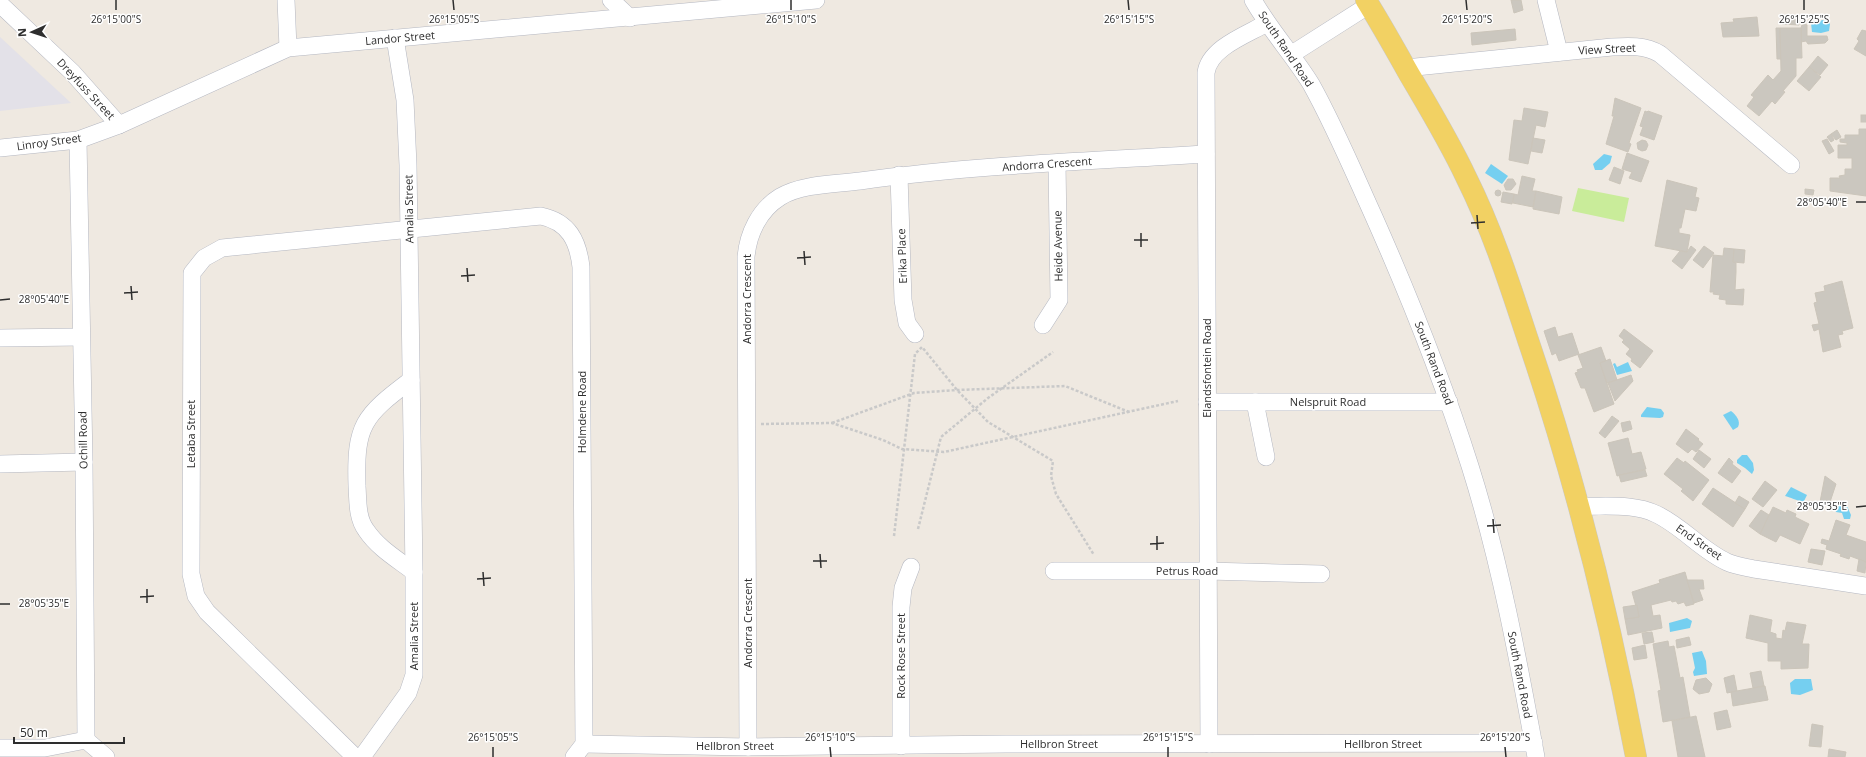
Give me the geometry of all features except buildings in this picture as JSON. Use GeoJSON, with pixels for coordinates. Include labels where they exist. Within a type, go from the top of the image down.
{"type":"FeatureCollection","features":[{"type":"Feature","properties":{"kind":"main road"},"geometry":{"type":"LineString","coordinates":[[1367,2],[1443,132],[1463,171],[1492,238],[1550,403],[1580,506],[1607,615],[1636,757]]}},
{"type":"Feature","properties":{"kind":"street"},"geometry":{"type":"LineString","coordinates":[[286,0],[288,48]]}},
{"type":"Feature","properties":{"kind":"street"},"geometry":{"type":"LineString","coordinates":[[611,0],[630,18]]}},
{"type":"Feature","properties":{"kind":"street","name":"Landor Street"},"geometry":{"type":"LineString","coordinates":[[119,126],[288,48],[630,18],[765,3],[816,0]]}},
{"type":"Feature","properties":{"kind":"street","name":"South Rand Road"},"geometry":{"type":"LineString","coordinates":[[1253,0],[1267,23],[1292,54],[1311,84],[1326,113],[1404,286],[1449,402],[1470,467],[1497,566],[1535,750]]}},
{"type":"Feature","properties":{"kind":"street"},"geometry":{"type":"LineString","coordinates":[[1546,0],[1559,52]]}},
{"type":"Feature","properties":{"kind":"street"},"geometry":{"type":"LineString","coordinates":[[1292,54],[1367,2]]}},
{"type":"Feature","properties":{"kind":"street","name":"Dreyfuss Street"},"geometry":{"type":"LineString","coordinates":[[0,4],[72,72],[119,126]]}},
{"type":"Feature","properties":{"kind":"street","name":"Elandsfontein Road"},"geometry":{"type":"LineString","coordinates":[[1209,744],[1206,154],[1207,66],[1217,52],[1267,23]]}},
{"type":"Feature","properties":{"kind":"street","name":"Amalia Street"},"geometry":{"type":"LineString","coordinates":[[362,757],[401,704],[412,685],[414,675],[414,572],[408,165],[405,100],[395,38]]}},
{"type":"Feature","properties":{"kind":"street","name":"View Street"},"geometry":{"type":"LineString","coordinates":[[1406,68],[1626,46],[1653,50],[1660,54],[1791,165]]}},
{"type":"Feature","properties":{"kind":"street","name":"Linroy Street"},"geometry":{"type":"LineString","coordinates":[[0,148],[78,140],[119,126]]}},
{"type":"Feature","properties":{"kind":"street","name":"Ochill Road"},"geometry":{"type":"LineString","coordinates":[[78,140],[84,462],[86,740]]}},
{"type":"Feature","properties":{"kind":"street","name":"Andorra Crescent"},"geometry":{"type":"LineString","coordinates":[[748,747],[746,258],[747,244],[756,223],[767,208],[781,196],[800,188],[899,175],[1206,154]]}},
{"type":"Feature","properties":{"kind":"street","name":"Heide Avenue"},"geometry":{"type":"LineString","coordinates":[[1043,325],[1059,300],[1057,163]]}},
{"type":"Feature","properties":{"kind":"street","name":"Erika Place"},"geometry":{"type":"LineString","coordinates":[[899,175],[903,300],[907,323],[915,334]]}},
{"type":"Feature","properties":{"kind":"street","name":"Holmdene Road"},"geometry":{"type":"LineString","coordinates":[[409,230],[541,216],[552,219],[565,227],[574,237],[578,247],[581,267],[579,750]]}},
{"type":"Feature","properties":{"kind":"street","name":"Letaba Street"},"geometry":{"type":"LineString","coordinates":[[355,757],[207,612],[196,596],[191,574],[191,279],[194,269],[204,258],[222,248],[409,230]]}},
{"type":"Feature","properties":{"kind":"street"},"geometry":{"type":"LineString","coordinates":[[0,338],[81,337]]}},
{"type":"Feature","properties":{"kind":"street"},"geometry":{"type":"LineString","coordinates":[[411,380],[382,402],[370,416],[360,435],[357,466],[358,501],[362,523],[377,542],[414,572]]}},
{"type":"Feature","properties":{"kind":"street","name":"Nelspruit Road"},"geometry":{"type":"LineString","coordinates":[[1208,402],[1449,402]]}},
{"type":"Feature","properties":{"kind":"street"},"geometry":{"type":"LineString","coordinates":[[1255,402],[1266,457]]}},
{"type":"Feature","properties":{"kind":"street"},"geometry":{"type":"LineString","coordinates":[[0,464],[84,462]]}},
{"type":"Feature","properties":{"kind":"street","name":"End Street"},"geometry":{"type":"LineString","coordinates":[[1580,506],[1629,507],[1656,514],[1679,527],[1717,556],[1737,565],[1754,569],[1866,586]]}},
{"type":"Feature","properties":{"kind":"street","name":"Rock Rose Street"},"geometry":{"type":"LineString","coordinates":[[901,746],[901,607],[903,588],[911,567]]}},
{"type":"Feature","properties":{"kind":"street","name":"Petrus Road"},"geometry":{"type":"LineString","coordinates":[[1054,571],[1208,571],[1321,574]]}},
{"type":"Feature","properties":{"kind":"street"},"geometry":{"type":"LineString","coordinates":[[0,748],[45,748],[86,740],[106,757]]}},
{"type":"Feature","properties":{"kind":"street","name":"Hellbron Street"},"geometry":{"type":"LineString","coordinates":[[579,750],[901,746],[1006,751],[1209,744],[1535,750]]}},
{"type":"Feature","properties":{"kind":"path"},"geometry":{"type":"LineString","coordinates":[[894,536],[916,354],[922,347],[957,390],[988,422],[1053,461],[1051,476],[1056,494],[1094,555]]}},
{"type":"Feature","properties":{"kind":"path"},"geometry":{"type":"LineString","coordinates":[[918,529],[941,437],[1001,389],[1053,352]]}},
{"type":"Feature","properties":{"kind":"path"},"geometry":{"type":"LineString","coordinates":[[832,423],[911,394],[957,390],[1065,386],[1130,412]]}},
{"type":"Feature","properties":{"kind":"path"},"geometry":{"type":"LineString","coordinates":[[761,424],[832,423],[883,440],[904,449],[944,452],[1178,401]]}},
{"type":"Feature","properties":{"kind":"shaded area"},"geometry":{"type":"Polygon","coordinates":[[[0,37],[71,103],[0,111],[0,37]]]}},
{"type":"Feature","properties":{"kind":"green space"},"geometry":{"type":"Polygon","coordinates":[[[1578,188],[1629,198],[1624,222],[1572,211],[1578,188]]]}},
{"type":"Feature","properties":{"kind":"water"},"geometry":{"type":"Polygon","coordinates":[[[1823,20],[1828,21],[1830,24],[1829,31],[1821,33],[1812,32],[1811,23],[1823,20]]]}},
{"type":"Feature","properties":{"kind":"water"},"geometry":{"type":"Polygon","coordinates":[[[1604,154],[1612,156],[1610,163],[1602,170],[1595,170],[1593,164],[1604,154]]]}},
{"type":"Feature","properties":{"kind":"water"},"geometry":{"type":"Polygon","coordinates":[[[1491,164],[1508,176],[1502,184],[1485,173],[1491,164]]]}},
{"type":"Feature","properties":{"kind":"water"},"geometry":{"type":"Polygon","coordinates":[[[1628,362],[1632,371],[1617,375],[1613,364],[1615,363],[1617,367],[1628,362]]]}},
{"type":"Feature","properties":{"kind":"water"},"geometry":{"type":"Polygon","coordinates":[[[1647,407],[1661,409],[1664,413],[1663,417],[1641,417],[1647,407]]]}},
{"type":"Feature","properties":{"kind":"water"},"geometry":{"type":"Polygon","coordinates":[[[1731,411],[1736,416],[1739,423],[1738,427],[1733,430],[1723,415],[1731,411]]]}},
{"type":"Feature","properties":{"kind":"water"},"geometry":{"type":"Polygon","coordinates":[[[1742,455],[1747,455],[1753,463],[1754,470],[1752,474],[1737,463],[1737,460],[1742,455]]]}},
{"type":"Feature","properties":{"kind":"water"},"geometry":{"type":"Polygon","coordinates":[[[1791,487],[1807,495],[1804,501],[1785,496],[1791,487]]]}},
{"type":"Feature","properties":{"kind":"water"},"geometry":{"type":"Polygon","coordinates":[[[1839,503],[1847,506],[1851,515],[1850,519],[1844,519],[1842,513],[1836,512],[1834,506],[1839,503]]]}},
{"type":"Feature","properties":{"kind":"water"},"geometry":{"type":"Polygon","coordinates":[[[1687,618],[1692,621],[1690,628],[1670,632],[1669,623],[1687,618]]]}},
{"type":"Feature","properties":{"kind":"water"},"geometry":{"type":"Polygon","coordinates":[[[1702,651],[1706,661],[1707,674],[1694,676],[1693,672],[1695,668],[1692,653],[1702,651]]]}},
{"type":"Feature","properties":{"kind":"water"},"geometry":{"type":"Polygon","coordinates":[[[1795,679],[1811,679],[1813,690],[1800,695],[1791,694],[1790,683],[1795,679]]]}}]}
